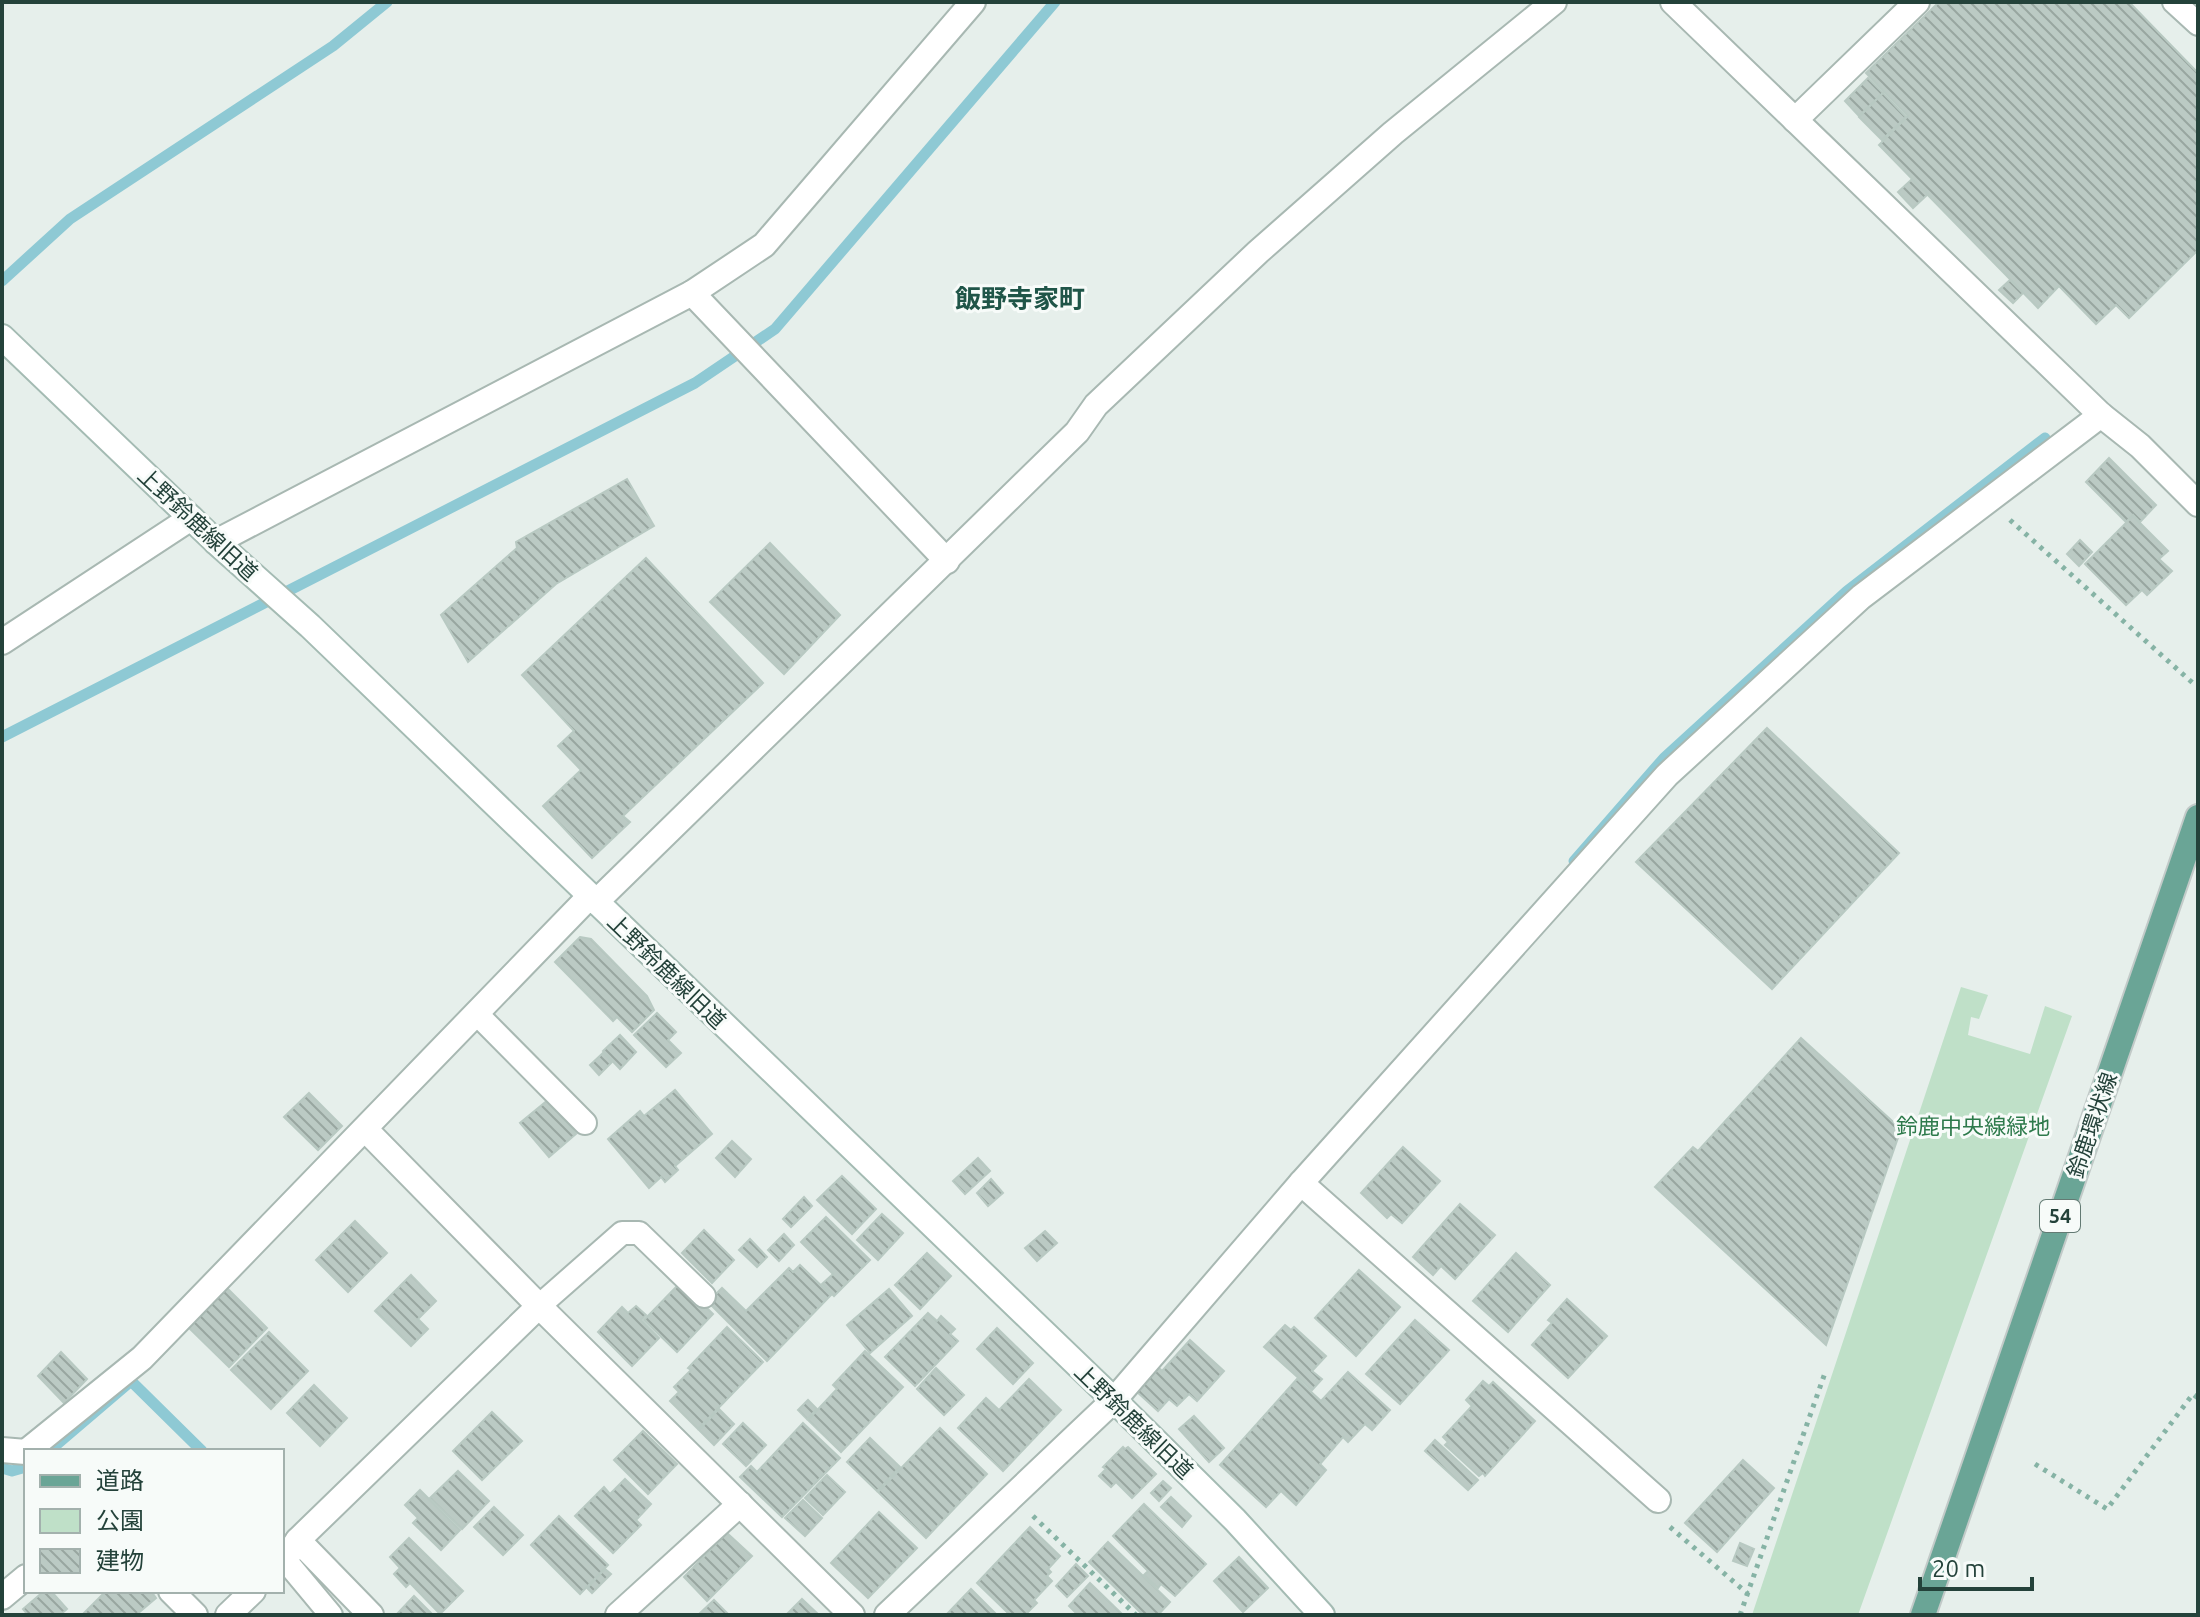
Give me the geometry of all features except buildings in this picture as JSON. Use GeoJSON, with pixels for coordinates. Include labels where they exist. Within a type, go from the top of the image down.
{"type":"FeatureCollection","features":[{"type":"Feature","properties":{"kind":"main road","name":"鈴鹿環状線"},"geometry":{"type":"LineString","coordinates":[[1923,1615],[2198,817]]}},
{"type":"Feature","properties":{"kind":"street"},"geometry":{"type":"LineString","coordinates":[[216,542],[692,293],[764,245],[973,2]]}},
{"type":"Feature","properties":{"kind":"street"},"geometry":{"type":"LineString","coordinates":[[29,1449],[142,1358],[476,1013],[947,561],[1077,432],[1096,405],[1258,252],[1393,133],[1554,2]]}},
{"type":"Feature","properties":{"kind":"street"},"geometry":{"type":"LineString","coordinates":[[1673,2],[2101,415],[2140,446],[2198,504]]}},
{"type":"Feature","properties":{"kind":"street"},"geometry":{"type":"LineString","coordinates":[[1795,120],[1917,2]]}},
{"type":"Feature","properties":{"kind":"street"},"geometry":{"type":"LineString","coordinates":[[692,293],[947,561]]}},
{"type":"Feature","properties":{"kind":"street","name":"上野鈴鹿線旧道"},"geometry":{"type":"LineString","coordinates":[[2,337],[216,542],[310,626],[1114,1400],[1235,1520],[1322,1615]]}},
{"type":"Feature","properties":{"kind":"street"},"geometry":{"type":"LineString","coordinates":[[887,1615],[1114,1400],[1301,1183],[1667,775],[1861,597],[2101,415]]}},
{"type":"Feature","properties":{"kind":"street"},"geometry":{"type":"LineString","coordinates":[[2,642],[191,518]]}},
{"type":"Feature","properties":{"kind":"street"},"geometry":{"type":"LineString","coordinates":[[365,1129],[852,1615]]}},
{"type":"Feature","properties":{"kind":"street"},"geometry":{"type":"LineString","coordinates":[[1301,1183],[1658,1500]]}},
{"type":"Feature","properties":{"kind":"street"},"geometry":{"type":"LineString","coordinates":[[371,1615],[289,1555],[539,1306]]}},
{"type":"Feature","properties":{"kind":"street"},"geometry":{"type":"LineString","coordinates":[[2,1450],[24,1451]]}},
{"type":"Feature","properties":{"kind":"street"},"geometry":{"type":"LineString","coordinates":[[618,1615],[740,1504]]}},
{"type":"Feature","properties":{"kind":"street"},"geometry":{"type":"LineString","coordinates":[[2,1597],[24,1579]]}},
{"type":"Feature","properties":{"kind":"street"},"geometry":{"type":"LineString","coordinates":[[173,1593],[195,1615]]}},
{"type":"Feature","properties":{"kind":"street"},"geometry":{"type":"LineString","coordinates":[[228,1615],[251,1593]]}},
{"type":"Feature","properties":{"kind":"lane"},"geometry":{"type":"LineString","coordinates":[[2174,2],[2198,24]]}},
{"type":"Feature","properties":{"kind":"lane"},"geometry":{"type":"LineString","coordinates":[[476,1013],[585,1123]]}},
{"type":"Feature","properties":{"kind":"lane"},"geometry":{"type":"LineString","coordinates":[[539,1306],[622,1233],[639,1233],[704,1296]]}},
{"type":"Feature","properties":{"kind":"lane"},"geometry":{"type":"LineString","coordinates":[[289,1555],[331,1615]]}},
{"type":"Feature","properties":{"kind":"path"},"geometry":{"type":"LineString","coordinates":[[1988,500],[2195,685]]}},
{"type":"Feature","properties":{"kind":"path"},"geometry":{"type":"LineString","coordinates":[[1740,1615],[1826,1370]]}},
{"type":"Feature","properties":{"kind":"path"},"geometry":{"type":"LineString","coordinates":[[2035,1464],[2107,1509],[2193,1394],[2198,1398]]}},
{"type":"Feature","properties":{"kind":"path"},"geometry":{"type":"LineString","coordinates":[[1012,1496],[1136,1615]]}},
{"type":"Feature","properties":{"kind":"path"},"geometry":{"type":"LineString","coordinates":[[1658,1500],[1655,1514],[1748,1594]]}},
{"type":"Feature","properties":{"kind":"green space","name":"鈴鹿中央線緑地"},"geometry":{"type":"Polygon","coordinates":[[[1961,987],[1988,995],[1979,1019],[1971,1017],[1968,1035],[2030,1054],[2045,1006],[2072,1016],[1858,1615],[1752,1615],[1961,987]]]}},
{"type":"Feature","properties":{"kind":"waterway"},"geometry":{"type":"LineString","coordinates":[[2,281],[70,219],[333,46],[387,2]]}},
{"type":"Feature","properties":{"kind":"waterway"},"geometry":{"type":"LineString","coordinates":[[2,737],[695,383],[775,329],[1055,2]]}},
{"type":"Feature","properties":{"kind":"waterway"},"geometry":{"type":"LineString","coordinates":[[1574,861],[1664,758],[1847,591],[2045,438]]}},
{"type":"Feature","properties":{"kind":"waterway"},"geometry":{"type":"LineString","coordinates":[[51,1449],[131,1381],[200,1449]]}},
{"type":"Feature","properties":{"kind":"waterway"},"geometry":{"type":"LineString","coordinates":[[2,1468],[12,1471],[24,1468]]}},
{"type":"Feature","properties":{"kind":"district","name":"飯野寺家町"},"geometry":{"type":"Point","coordinates":[1020,299]}}]}
